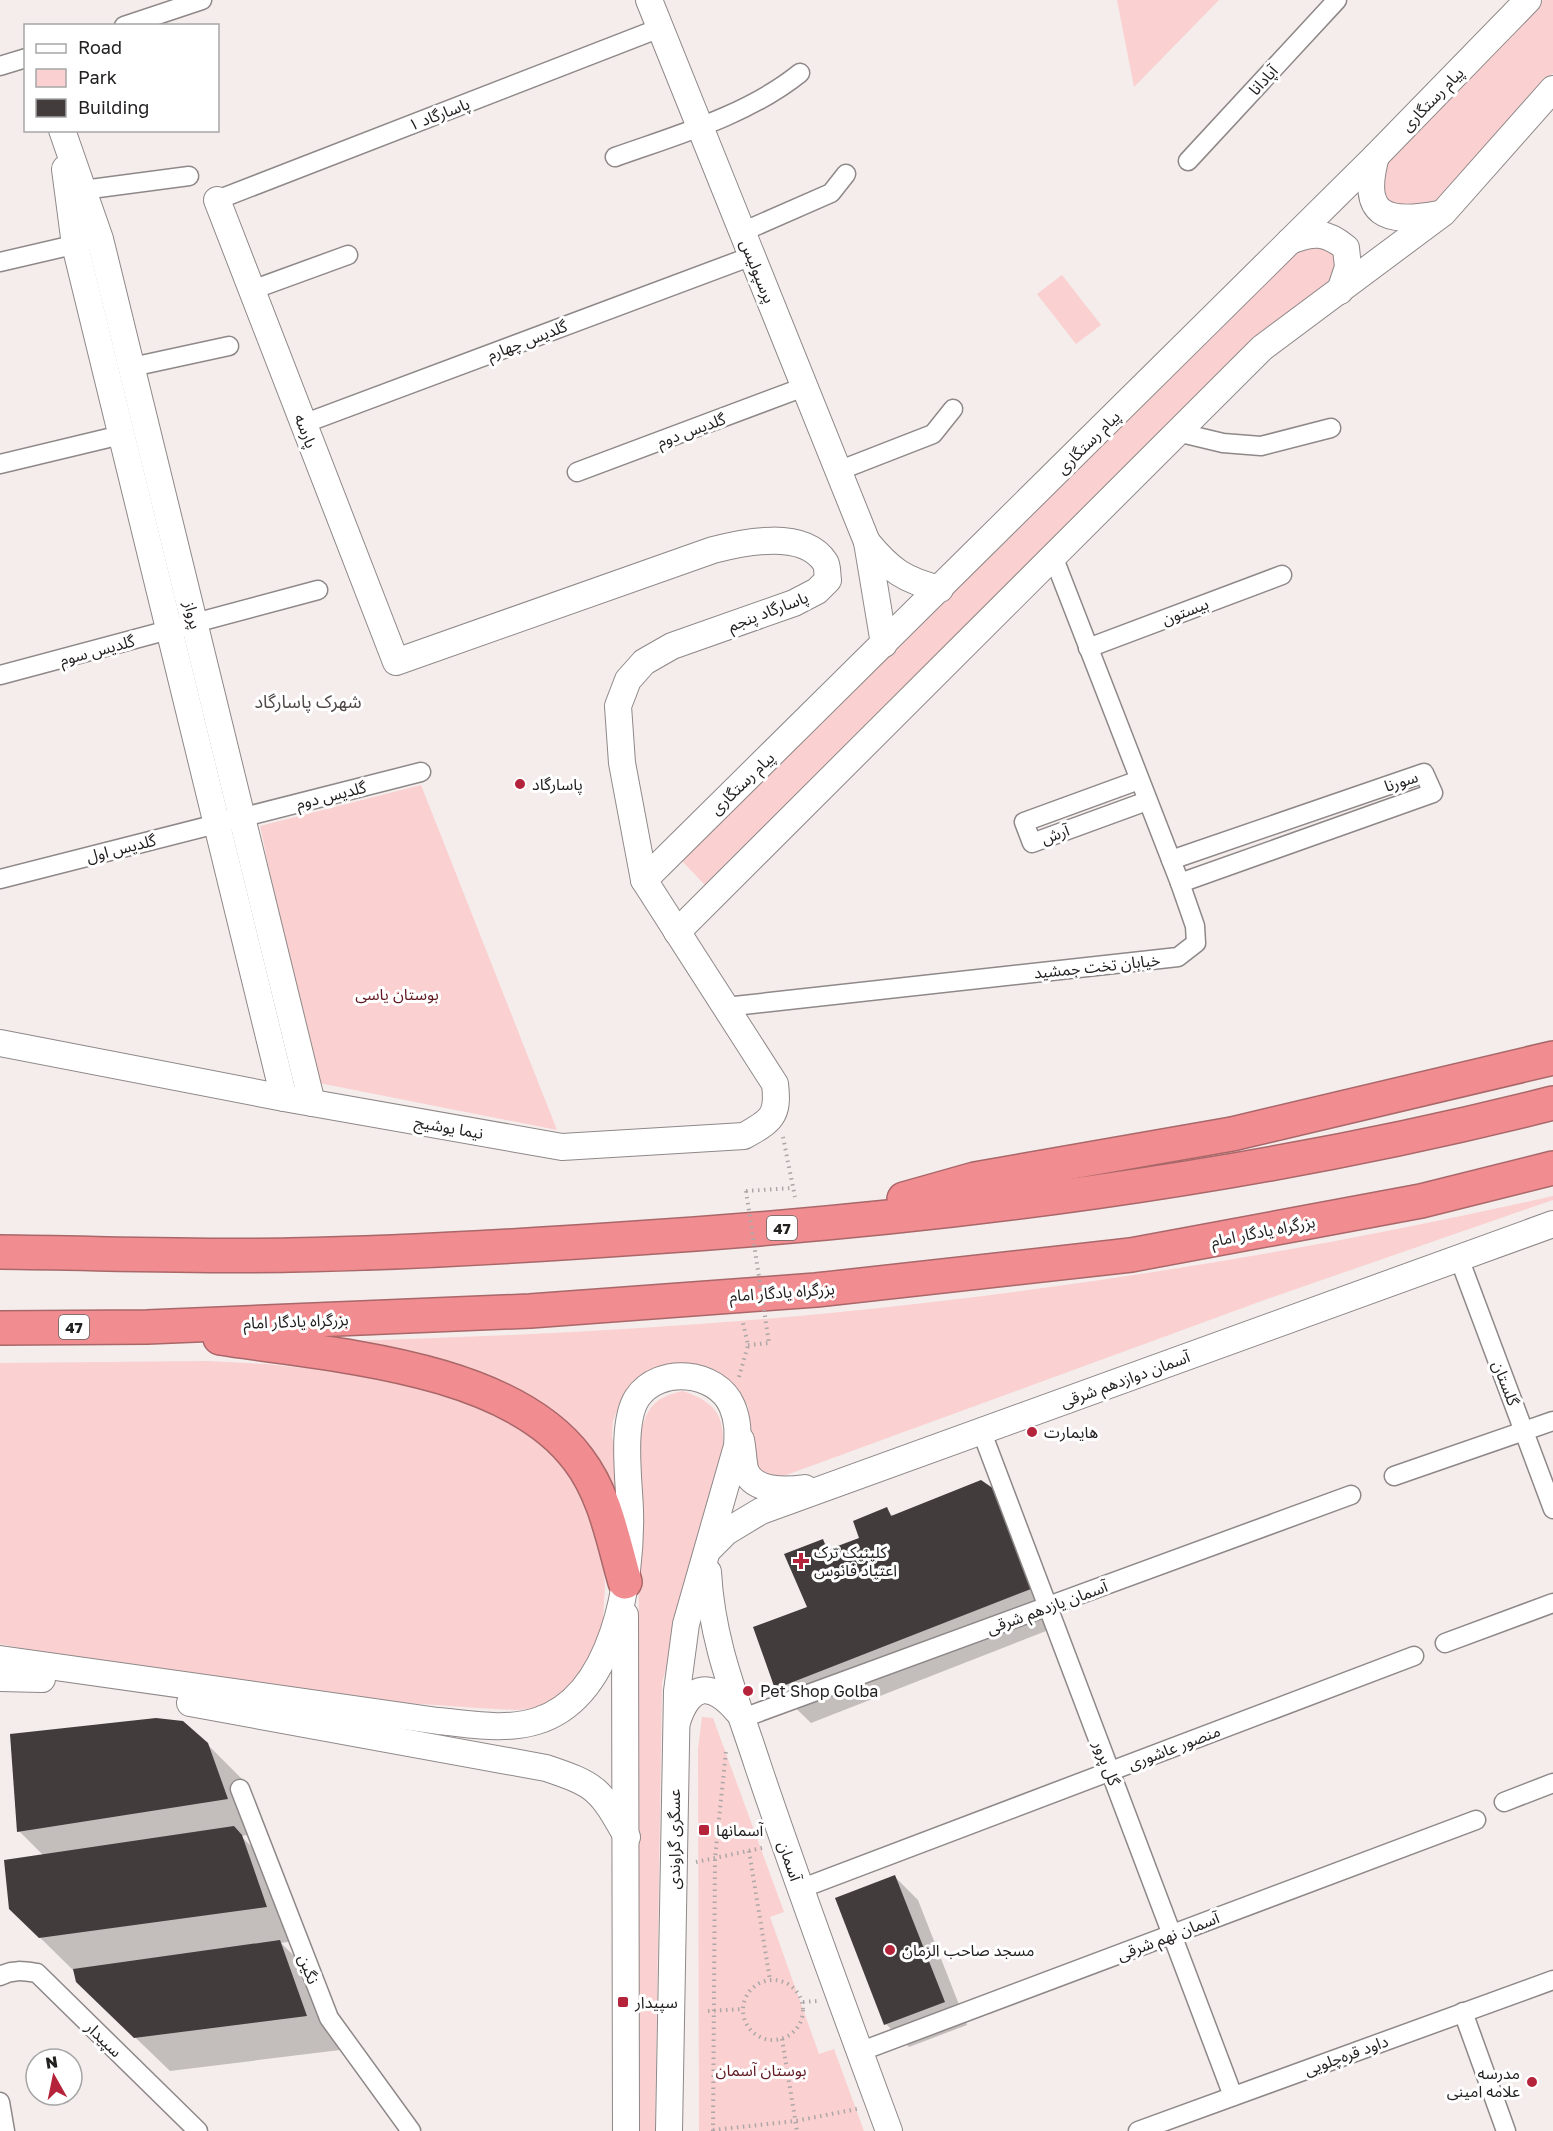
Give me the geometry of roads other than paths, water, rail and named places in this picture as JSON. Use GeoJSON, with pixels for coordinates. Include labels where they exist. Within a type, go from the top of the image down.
{"type":"FeatureCollection","features":[{"type":"Feature","properties":{"kind":"highway"},"geometry":{"type":"LineString","coordinates":[[803,1227],[975,1179],[1232,1134],[1553,1059]]}},
{"type":"Feature","properties":{"kind":"highway","name":"47"},"geometry":{"type":"LineString","coordinates":[[0,1252],[291,1255],[522,1246],[803,1227],[1122,1190],[1411,1138],[1553,1102]]}},
{"type":"Feature","properties":{"kind":"highway","name":"بزرگراه یادگار امام"},"geometry":{"type":"LineString","coordinates":[[0,1328],[147,1327],[530,1311],[816,1290],[1131,1256],[1422,1201],[1553,1168]]}},
{"type":"Feature","properties":{"kind":"highway"},"geometry":{"type":"LineString","coordinates":[[147,1327],[370,1361],[470,1386],[506,1401],[557,1437],[578,1458],[594,1484],[625,1582]]}},
{"type":"Feature","properties":{"kind":"street"},"geometry":{"type":"LineString","coordinates":[[130,24],[202,0]]}},
{"type":"Feature","properties":{"kind":"street","name":"پرسپولیس"},"geometry":{"type":"LineString","coordinates":[[649,0],[867,542],[884,644]]}},
{"type":"Feature","properties":{"kind":"street","name":"آپادانا"},"geometry":{"type":"LineString","coordinates":[[1188,161],[1337,0]]}},
{"type":"Feature","properties":{"kind":"street","name":"پیام رستگاری"},"geometry":{"type":"LineString","coordinates":[[644,880],[1376,156],[1528,0]]}},
{"type":"Feature","properties":{"kind":"street","name":"پاسارگاد ۱"},"geometry":{"type":"LineString","coordinates":[[217,200],[660,28]]}},
{"type":"Feature","properties":{"kind":"street"},"geometry":{"type":"LineString","coordinates":[[0,66],[24,59]]}},
{"type":"Feature","properties":{"kind":"street"},"geometry":{"type":"LineString","coordinates":[[615,157],[700,126],[778,90],[800,73]]}},
{"type":"Feature","properties":{"kind":"street"},"geometry":{"type":"LineString","coordinates":[[677,932],[1262,348],[1443,213],[1553,89]]}},
{"type":"Feature","properties":{"kind":"street","name":"پرواز"},"geometry":{"type":"LineString","coordinates":[[61,132],[75,245],[284,1098]]}},
{"type":"Feature","properties":{"kind":"street","name":"پرواز"},"geometry":{"type":"LineString","coordinates":[[62,132],[100,239],[312,1103]]}},
{"type":"Feature","properties":{"kind":"street"},"geometry":{"type":"LineString","coordinates":[[1376,156],[1369,183],[1372,202],[1388,216],[1409,220],[1443,213]]}},
{"type":"Feature","properties":{"kind":"street"},"geometry":{"type":"LineString","coordinates":[[742,232],[831,193],[846,174]]}},
{"type":"Feature","properties":{"kind":"street"},"geometry":{"type":"LineString","coordinates":[[83,190],[189,176]]}},
{"type":"Feature","properties":{"kind":"street","name":"پارسه"},"geometry":{"type":"LineString","coordinates":[[217,200],[396,662]]}},
{"type":"Feature","properties":{"kind":"street"},"geometry":{"type":"LineString","coordinates":[[1290,241],[1312,233],[1332,236],[1346,248],[1348,267],[1340,291]]}},
{"type":"Feature","properties":{"kind":"street"},"geometry":{"type":"LineString","coordinates":[[0,262],[100,239]]}},
{"type":"Feature","properties":{"kind":"street"},"geometry":{"type":"LineString","coordinates":[[252,290],[348,255]]}},
{"type":"Feature","properties":{"kind":"street","name":"گلدیس چهارم"},"geometry":{"type":"LineString","coordinates":[[303,424],[752,256]]}},
{"type":"Feature","properties":{"kind":"street"},"geometry":{"type":"LineString","coordinates":[[132,367],[229,346]]}},
{"type":"Feature","properties":{"kind":"street","name":"گلدیس دوم"},"geometry":{"type":"LineString","coordinates":[[577,472],[804,387]]}},
{"type":"Feature","properties":{"kind":"street"},"geometry":{"type":"LineString","coordinates":[[838,471],[933,434],[953,409]]}},
{"type":"Feature","properties":{"kind":"street"},"geometry":{"type":"LineString","coordinates":[[1177,432],[1223,443],[1261,446],[1331,428]]}},
{"type":"Feature","properties":{"kind":"street"},"geometry":{"type":"LineString","coordinates":[[0,464],[121,435]]}},
{"type":"Feature","properties":{"kind":"street","name":"پاسارگاد پنجم"},"geometry":{"type":"LineString","coordinates":[[396,662],[713,550],[749,541],[783,541],[812,550],[826,563],[828,580],[817,591],[794,603],[672,646],[644,662],[628,680],[618,706],[622,763],[644,880]]}},
{"type":"Feature","properties":{"kind":"street","name":"پرسپولیس"},"geometry":{"type":"LineString","coordinates":[[867,542],[885,565],[910,581],[940,589]]}},
{"type":"Feature","properties":{"kind":"street","name":"خیابان تخت جمشید"},"geometry":{"type":"LineString","coordinates":[[725,1007],[1178,957],[1196,943],[1195,926],[1172,861],[1053,556]]}},
{"type":"Feature","properties":{"kind":"street","name":"بیستون"},"geometry":{"type":"LineString","coordinates":[[1088,648],[1282,575]]}},
{"type":"Feature","properties":{"kind":"street"},"geometry":{"type":"LineString","coordinates":[[195,624],[318,590]]}},
{"type":"Feature","properties":{"kind":"street","name":"گلدیس سوم"},"geometry":{"type":"LineString","coordinates":[[0,675],[195,624]]}},
{"type":"Feature","properties":{"kind":"street","name":"گلدیس دوم"},"geometry":{"type":"LineString","coordinates":[[242,817],[421,772]]}},
{"type":"Feature","properties":{"kind":"street","name":"سورنا"},"geometry":{"type":"LineString","coordinates":[[1172,861],[1424,772],[1433,793],[1180,884]]}},
{"type":"Feature","properties":{"kind":"street","name":"آرش"},"geometry":{"type":"LineString","coordinates":[[1139,780],[1024,822],[1032,843],[1147,801]]}},
{"type":"Feature","properties":{"kind":"street","name":"گلدیس اول"},"geometry":{"type":"LineString","coordinates":[[0,879],[242,817]]}},
{"type":"Feature","properties":{"kind":"street"},"geometry":{"type":"LineString","coordinates":[[644,880],[725,1007]]}},
{"type":"Feature","properties":{"kind":"street","name":"نیما یوشیج"},"geometry":{"type":"LineString","coordinates":[[0,1043],[284,1098],[562,1147],[744,1137],[766,1124],[778,1106],[775,1084],[725,1007]]}},
{"type":"Feature","properties":{"kind":"street","name":"آسمان دوازدهم شرقی"},"geometry":{"type":"LineString","coordinates":[[707,1551],[742,1520],[981,1430],[1553,1224]]}},
{"type":"Feature","properties":{"kind":"street","name":"گلستان"},"geometry":{"type":"LineString","coordinates":[[1459,1258],[1553,1509]]}},
{"type":"Feature","properties":{"kind":"street"},"geometry":{"type":"LineString","coordinates":[[626,2131],[625,1582],[630,1514],[627,1452],[631,1418],[638,1398],[654,1383],[675,1376],[697,1377],[718,1387],[732,1404],[745,1469],[749,1477],[758,1485],[777,1490],[800,1489],[841,1482]]}},
{"type":"Feature","properties":{"kind":"street"},"geometry":{"type":"LineString","coordinates":[[1394,1476],[1553,1421]]}},
{"type":"Feature","properties":{"kind":"street","name":"عسگری گراوندی"},"geometry":{"type":"LineString","coordinates":[[669,2131],[675,1731],[679,1664],[686,1624],[737,1446],[738,1426]]}},
{"type":"Feature","properties":{"kind":"street","name":"گل پرور"},"geometry":{"type":"LineString","coordinates":[[981,1430],[1233,2096]]}},
{"type":"Feature","properties":{"kind":"street","name":"آسمان یازدهم شرقی"},"geometry":{"type":"LineString","coordinates":[[743,1718],[1351,1496]]}},
{"type":"Feature","properties":{"kind":"street","name":"آسمان"},"geometry":{"type":"LineString","coordinates":[[707,1551],[713,1628],[784,1844],[888,2131]]}},
{"type":"Feature","properties":{"kind":"street"},"geometry":{"type":"LineString","coordinates":[[0,1659],[359,1712],[500,1727],[518,1725],[553,1715],[584,1691],[599,1668],[611,1637],[625,1582]]}},
{"type":"Feature","properties":{"kind":"street"},"geometry":{"type":"LineString","coordinates":[[1445,1643],[1553,1603]]}},
{"type":"Feature","properties":{"kind":"street","name":"منصور عاشوری"},"geometry":{"type":"LineString","coordinates":[[800,1889],[1414,1656]]}},
{"type":"Feature","properties":{"kind":"street"},"geometry":{"type":"LineString","coordinates":[[0,1678],[70,1681],[546,1768],[584,1781],[597,1791],[627,1837]]}},
{"type":"Feature","properties":{"kind":"street"},"geometry":{"type":"LineString","coordinates":[[675,1731],[683,1708],[695,1694],[703,1690],[714,1690],[724,1696],[743,1718]]}},
{"type":"Feature","properties":{"kind":"street"},"geometry":{"type":"LineString","coordinates":[[1504,1802],[1553,1783]]}},
{"type":"Feature","properties":{"kind":"street","name":"نگین"},"geometry":{"type":"LineString","coordinates":[[240,1790],[329,2018],[411,2131]]}},
{"type":"Feature","properties":{"kind":"street","name":"آسمان نهم شرقی"},"geometry":{"type":"LineString","coordinates":[[860,2052],[1476,1820]]}},
{"type":"Feature","properties":{"kind":"street","name":"سپیدار"},"geometry":{"type":"LineString","coordinates":[[0,1976],[8,1972],[37,1973],[198,2131]]}},
{"type":"Feature","properties":{"kind":"street","name":"داود قره‌چلویی"},"geometry":{"type":"LineString","coordinates":[[1138,2131],[1553,1980]]}},
{"type":"Feature","properties":{"kind":"street"},"geometry":{"type":"LineString","coordinates":[[1463,2012],[1506,2131]]}},
{"type":"Feature","properties":{"kind":"street"},"geometry":{"type":"LineString","coordinates":[[0,2102],[5,2131]]}},
{"type":"Feature","properties":{"kind":"place","name":"پاسارگاد"},"geometry":{"type":"Point","coordinates":[520,784]}},
{"type":"Feature","properties":{"kind":"place","name":"هایمارت"},"geometry":{"type":"Point","coordinates":[1032,1432]}},
{"type":"Feature","properties":{"kind":"place","name":"کلینیک ترک اعتیاد فانوس"},"geometry":{"type":"Point","coordinates":[801,1561]}},
{"type":"Feature","properties":{"kind":"place","name":"Pet Shop Golba"},"geometry":{"type":"Point","coordinates":[748,1691]}},
{"type":"Feature","properties":{"kind":"place","name":"آسمانها"},"geometry":{"type":"Point","coordinates":[704,1830]}},
{"type":"Feature","properties":{"kind":"place","name":"مسجد صاحب الزمان"},"geometry":{"type":"Point","coordinates":[890,1950]}},
{"type":"Feature","properties":{"kind":"place","name":"سپیدار"},"geometry":{"type":"Point","coordinates":[623,2002]}},
{"type":"Feature","properties":{"kind":"place","name":"مدرسه علامه امینی"},"geometry":{"type":"Point","coordinates":[1532,2082]}},
{"type":"Feature","properties":{"kind":"district","name":"شهرک پاسارگاد"},"geometry":{"type":"Point","coordinates":[308,701]}},
{"type":"Feature","properties":{"kind":"park label","name":"بوستان یاسی"},"geometry":{"type":"Point","coordinates":[397,994]}},
{"type":"Feature","properties":{"kind":"park label","name":"بوستان آسمان"},"geometry":{"type":"Point","coordinates":[761,2070]}}]}
